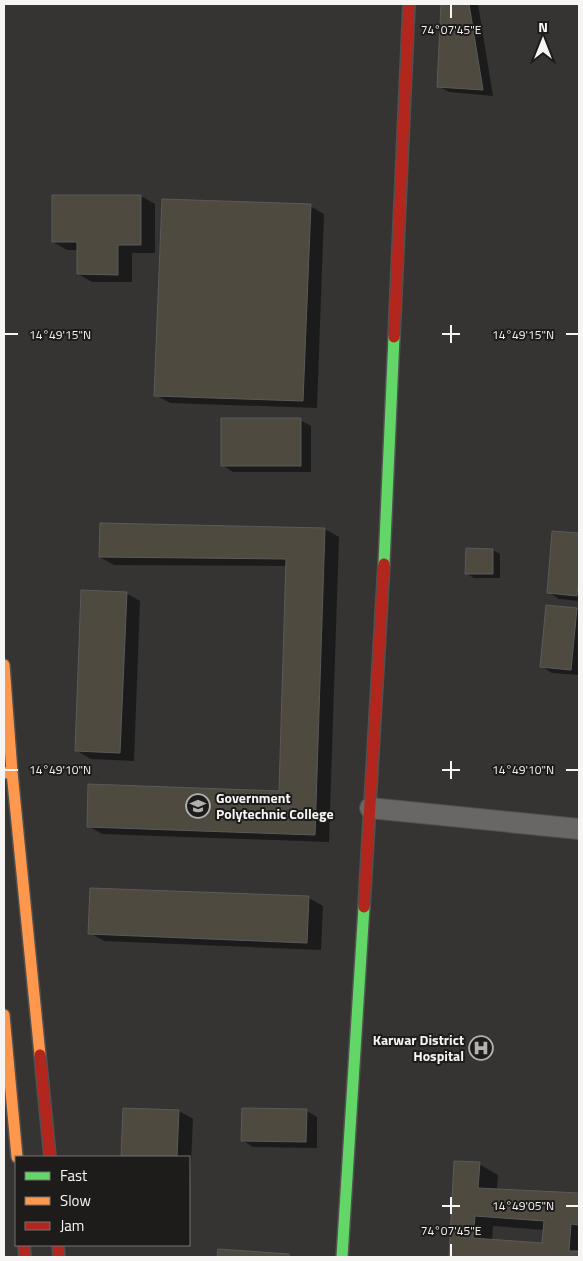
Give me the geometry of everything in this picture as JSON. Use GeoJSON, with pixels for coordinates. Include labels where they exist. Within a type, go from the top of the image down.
{"type":"FeatureCollection","features":[{"type":"Feature","properties":{"kind":"main road"},"geometry":{"type":"LineString","coordinates":[[342,1257],[382,610],[409,4]]}},
{"type":"Feature","properties":{"kind":"main road"},"geometry":{"type":"LineString","coordinates":[[4,665],[8,772],[50,1156]]}},
{"type":"Feature","properties":{"kind":"main road"},"geometry":{"type":"LineString","coordinates":[[4,1015],[16,1156]]}},
{"type":"Feature","properties":{"kind":"street"},"geometry":{"type":"LineString","coordinates":[[370,808],[579,829]]}},
{"type":"Feature","properties":{"kind":"building"},"geometry":{"type":"Polygon","coordinates":[[[441,4],[469,4],[483,90],[437,87],[441,4]]]}},
{"type":"Feature","properties":{"kind":"building"},"geometry":{"type":"Polygon","coordinates":[[[52,195],[141,195],[141,245],[118,245],[118,275],[77,274],[77,242],[52,242],[52,195]]]}},
{"type":"Feature","properties":{"kind":"building"},"geometry":{"type":"Polygon","coordinates":[[[162,199],[311,204],[303,401],[154,396],[162,199]]]}},
{"type":"Feature","properties":{"kind":"building"},"geometry":{"type":"Polygon","coordinates":[[[221,418],[301,418],[301,466],[221,466],[221,418]]]}},
{"type":"Feature","properties":{"kind":"building"},"geometry":{"type":"Polygon","coordinates":[[[100,523],[325,528],[315,835],[87,827],[88,784],[279,791],[286,559],[99,557],[100,523]]]}},
{"type":"Feature","properties":{"kind":"building"},"geometry":{"type":"Polygon","coordinates":[[[552,531],[579,533],[577,596],[547,593],[552,531]]]}},
{"type":"Feature","properties":{"kind":"building"},"geometry":{"type":"Polygon","coordinates":[[[466,548],[493,549],[493,574],[465,574],[466,548]]]}},
{"type":"Feature","properties":{"kind":"building"},"geometry":{"type":"Polygon","coordinates":[[[81,590],[127,592],[120,753],[75,751],[81,590]]]}},
{"type":"Feature","properties":{"kind":"building"},"geometry":{"type":"Polygon","coordinates":[[[546,605],[577,608],[571,670],[540,667],[546,605]]]}},
{"type":"Feature","properties":{"kind":"building"},"geometry":{"type":"Polygon","coordinates":[[[90,888],[309,896],[307,943],[88,934],[90,888]]]}},
{"type":"Feature","properties":{"kind":"building"},"geometry":{"type":"Polygon","coordinates":[[[123,1108],[179,1110],[177,1156],[121,1156],[123,1108]]]}},
{"type":"Feature","properties":{"kind":"building"},"geometry":{"type":"Polygon","coordinates":[[[242,1108],[307,1109],[306,1142],[241,1141],[242,1108]]]}},
{"type":"Feature","properties":{"kind":"building"},"geometry":{"type":"Polygon","coordinates":[[[454,1161],[480,1162],[478,1188],[579,1193],[579,1225],[571,1224],[569,1251],[579,1251],[579,1257],[449,1257],[454,1161]],[[475,1216],[473,1238],[542,1243],[544,1221],[475,1216]]]}},
{"type":"Feature","properties":{"kind":"building"},"geometry":{"type":"Polygon","coordinates":[[[218,1249],[289,1254],[289,1257],[217,1257],[218,1249]]]}},
{"type":"Feature","properties":{"kind":"traffic: fast"},"geometry":{"type":"LineString","coordinates":[[384,564],[394,337]]}},
{"type":"Feature","properties":{"kind":"traffic: fast"},"geometry":{"type":"LineString","coordinates":[[342,1257],[364,907]]}},
{"type":"Feature","properties":{"kind":"traffic: slow"},"geometry":{"type":"LineString","coordinates":[[4,665],[12,772],[40,1055]]}},
{"type":"Feature","properties":{"kind":"traffic: slow"},"geometry":{"type":"LineString","coordinates":[[4,773],[12,772]]}},
{"type":"Feature","properties":{"kind":"traffic: slow"},"geometry":{"type":"LineString","coordinates":[[4,1015],[17,1156]]}},
{"type":"Feature","properties":{"kind":"traffic: jam"},"geometry":{"type":"LineString","coordinates":[[394,337],[409,4]]}},
{"type":"Feature","properties":{"kind":"traffic: jam"},"geometry":{"type":"LineString","coordinates":[[364,907],[384,564]]}},
{"type":"Feature","properties":{"kind":"traffic: jam"},"geometry":{"type":"LineString","coordinates":[[40,1055],[50,1156]]}},
{"type":"Feature","properties":{"kind":"traffic: jam"},"geometry":{"type":"LineString","coordinates":[[24,1246],[25,1257]]}},
{"type":"Feature","properties":{"kind":"traffic: jam"},"geometry":{"type":"LineString","coordinates":[[58,1246],[59,1257]]}},
{"type":"Feature","properties":{"kind":"place","name":"Government Polytechnic College"},"geometry":{"type":"Point","coordinates":[198,806]}},
{"type":"Feature","properties":{"kind":"place","name":"Karwar District Hospital"},"geometry":{"type":"Point","coordinates":[481,1048]}}]}
